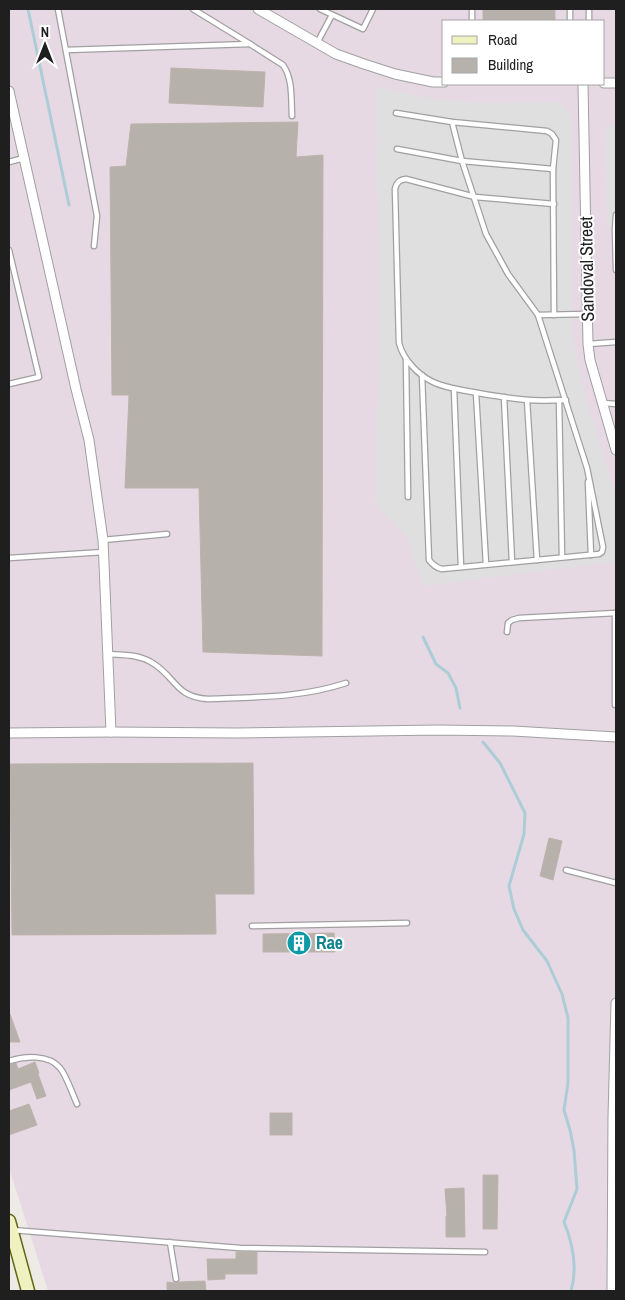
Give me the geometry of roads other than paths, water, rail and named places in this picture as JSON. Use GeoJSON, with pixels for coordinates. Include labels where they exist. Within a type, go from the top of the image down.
{"type":"FeatureCollection","features":[{"type":"Feature","properties":{"kind":"main road"},"geometry":{"type":"LineString","coordinates":[[10,1226],[28,1291]]}},
{"type":"Feature","properties":{"kind":"street"},"geometry":{"type":"LineString","coordinates":[[258,9],[336,54],[394,74],[442,82]]}},
{"type":"Feature","properties":{"kind":"street","name":"Sandoval Street"},"geometry":{"type":"LineString","coordinates":[[583,85],[588,344],[590,360],[616,450]]}},
{"type":"Feature","properties":{"kind":"street"},"geometry":{"type":"LineString","coordinates":[[9,91],[89,440],[104,552],[111,732]]}},
{"type":"Feature","properties":{"kind":"street"},"geometry":{"type":"LineString","coordinates":[[9,733],[438,730],[513,731],[616,737]]}},
{"type":"Feature","properties":{"kind":"street"},"geometry":{"type":"LineString","coordinates":[[612,1291],[616,1003]]}},
{"type":"Feature","properties":{"kind":"lane"},"geometry":{"type":"LineString","coordinates":[[58,9],[97,216],[94,246]]}},
{"type":"Feature","properties":{"kind":"lane"},"geometry":{"type":"LineString","coordinates":[[193,9],[283,65],[289,75],[292,116]]}},
{"type":"Feature","properties":{"kind":"lane"},"geometry":{"type":"LineString","coordinates":[[320,9],[363,29],[372,9]]}},
{"type":"Feature","properties":{"kind":"lane"},"geometry":{"type":"LineString","coordinates":[[317,43],[332,15]]}},
{"type":"Feature","properties":{"kind":"lane"},"geometry":{"type":"LineString","coordinates":[[66,50],[250,44]]}},
{"type":"Feature","properties":{"kind":"lane"},"geometry":{"type":"LineString","coordinates":[[396,113],[452,122],[546,131],[552,134],[556,140],[553,169],[554,315]]}},
{"type":"Feature","properties":{"kind":"lane"},"geometry":{"type":"LineString","coordinates":[[422,375],[429,560],[433,565],[442,569],[591,555],[602,552],[603,547],[587,468],[538,316],[508,274],[486,234],[452,122]]}},
{"type":"Feature","properties":{"kind":"lane"},"geometry":{"type":"LineString","coordinates":[[397,149],[462,160],[553,169]]}},
{"type":"Feature","properties":{"kind":"lane"},"geometry":{"type":"LineString","coordinates":[[9,162],[24,158]]}},
{"type":"Feature","properties":{"kind":"lane"},"geometry":{"type":"LineString","coordinates":[[554,204],[475,197],[406,179],[400,180],[396,184],[395,195],[398,343],[400,351],[406,359],[422,375],[434,383],[454,389],[504,397],[528,400],[566,400]]}},
{"type":"Feature","properties":{"kind":"lane"},"geometry":{"type":"LineString","coordinates":[[616,215],[616,270]]}},
{"type":"Feature","properties":{"kind":"lane"},"geometry":{"type":"LineString","coordinates":[[9,250],[39,377],[9,384]]}},
{"type":"Feature","properties":{"kind":"lane"},"geometry":{"type":"LineString","coordinates":[[538,316],[587,314]]}},
{"type":"Feature","properties":{"kind":"lane"},"geometry":{"type":"LineString","coordinates":[[588,344],[616,342]]}},
{"type":"Feature","properties":{"kind":"lane"},"geometry":{"type":"LineString","coordinates":[[406,359],[408,497]]}},
{"type":"Feature","properties":{"kind":"lane"},"geometry":{"type":"LineString","coordinates":[[454,389],[461,567]]}},
{"type":"Feature","properties":{"kind":"lane"},"geometry":{"type":"LineString","coordinates":[[476,393],[486,564]]}},
{"type":"Feature","properties":{"kind":"lane"},"geometry":{"type":"LineString","coordinates":[[504,397],[512,562]]}},
{"type":"Feature","properties":{"kind":"lane"},"geometry":{"type":"LineString","coordinates":[[528,400],[537,560]]}},
{"type":"Feature","properties":{"kind":"lane"},"geometry":{"type":"LineString","coordinates":[[559,400],[562,557]]}},
{"type":"Feature","properties":{"kind":"lane"},"geometry":{"type":"LineString","coordinates":[[602,402],[616,404]]}},
{"type":"Feature","properties":{"kind":"lane"},"geometry":{"type":"LineString","coordinates":[[587,468],[591,555]]}},
{"type":"Feature","properties":{"kind":"lane"},"geometry":{"type":"LineString","coordinates":[[103,540],[167,534]]}},
{"type":"Feature","properties":{"kind":"lane"},"geometry":{"type":"LineString","coordinates":[[9,558],[104,552]]}},
{"type":"Feature","properties":{"kind":"lane"},"geometry":{"type":"LineString","coordinates":[[507,632],[508,623],[519,618],[616,613],[615,705]]}},
{"type":"Feature","properties":{"kind":"lane"},"geometry":{"type":"LineString","coordinates":[[108,654],[133,655],[151,662],[163,670],[178,688],[188,695],[199,698],[283,696],[318,692],[346,683]]}},
{"type":"Feature","properties":{"kind":"lane"},"geometry":{"type":"LineString","coordinates":[[566,870],[616,883]]}},
{"type":"Feature","properties":{"kind":"lane"},"geometry":{"type":"LineString","coordinates":[[252,926],[407,923]]}},
{"type":"Feature","properties":{"kind":"lane"},"geometry":{"type":"LineString","coordinates":[[9,1061],[17,1058],[42,1058],[53,1062],[61,1068],[77,1104]]}},
{"type":"Feature","properties":{"kind":"lane"},"geometry":{"type":"LineString","coordinates":[[10,1226],[240,1248],[485,1252]]}},
{"type":"Feature","properties":{"kind":"lane"},"geometry":{"type":"LineString","coordinates":[[170,1242],[176,1279]]}},
{"type":"Feature","properties":{"kind":"waterway"},"geometry":{"type":"LineString","coordinates":[[28,9],[69,205]]}},
{"type":"Feature","properties":{"kind":"waterway"},"geometry":{"type":"LineString","coordinates":[[423,637],[436,664],[448,673],[456,688],[460,708]]}},
{"type":"Feature","properties":{"kind":"waterway"},"geometry":{"type":"LineString","coordinates":[[483,742],[500,763],[525,813],[524,834],[509,886],[514,909],[523,930],[547,961],[562,994],[568,1018],[568,1083],[564,1110],[574,1150],[577,1189],[564,1222],[574,1256],[571,1291]]}},
{"type":"Feature","properties":{"kind":"place","name":"Rae"},"geometry":{"type":"Point","coordinates":[299,943]}}]}
